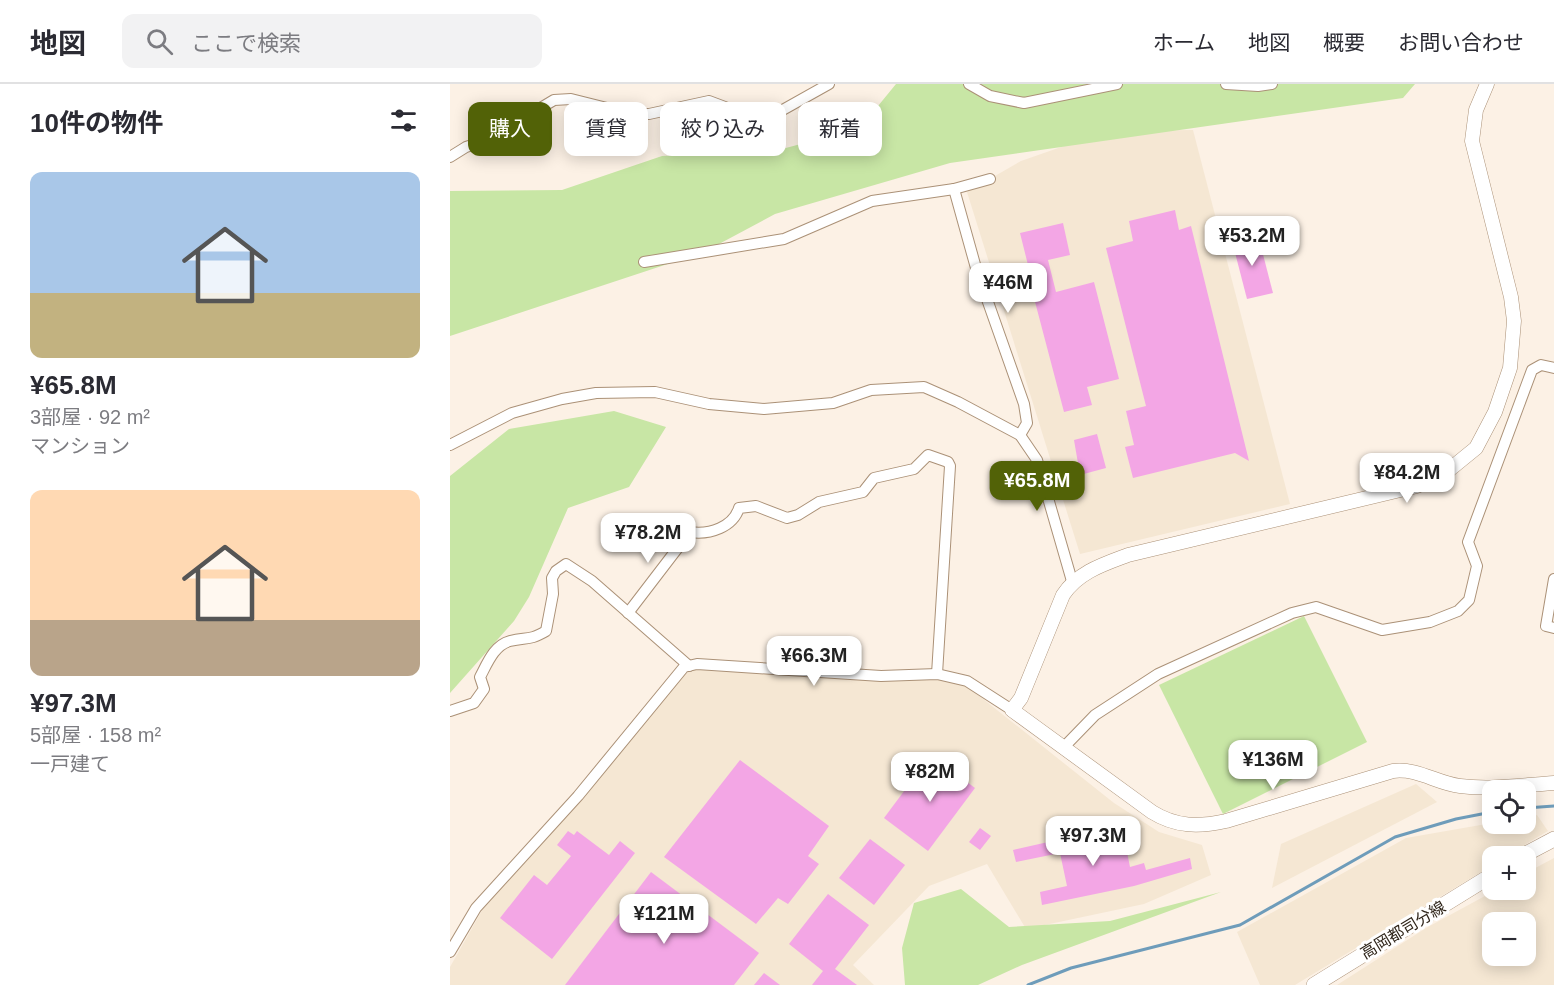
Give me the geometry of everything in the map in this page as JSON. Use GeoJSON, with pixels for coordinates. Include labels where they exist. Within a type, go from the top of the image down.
{"type":"FeatureCollection","features":[{"type":"Feature","properties":{"kind":"main road"},"geometry":{"type":"LineString","coordinates":[[1536,849],[1554,839]]}},
{"type":"Feature","properties":{"kind":"main road","name":"高岡都司分線"},"geometry":{"type":"LineString","coordinates":[[1314,985],[1482,881]]}},
{"type":"Feature","properties":{"kind":"street"},"geometry":{"type":"LineString","coordinates":[[450,156],[466,147],[487,140],[554,100],[571,99],[631,114],[649,114],[709,101],[749,116],[763,116],[779,112],[829,84]]}},
{"type":"Feature","properties":{"kind":"street"},"geometry":{"type":"LineString","coordinates":[[969,84],[990,96],[1024,103],[1117,84]]}},
{"type":"Feature","properties":{"kind":"street"},"geometry":{"type":"LineString","coordinates":[[1226,84],[1258,86],[1272,84]]}},
{"type":"Feature","properties":{"kind":"street"},"geometry":{"type":"LineString","coordinates":[[1012,710],[1021,698],[1060,602],[1072,581],[1100,565],[1128,555],[1417,486],[1449,470],[1476,448],[1495,412],[1510,368],[1514,321],[1506,273],[1480,181],[1472,141],[1476,110],[1487,84]]}},
{"type":"Feature","properties":{"kind":"street"},"geometry":{"type":"LineString","coordinates":[[644,262],[784,239],[872,201],[954,189],[990,179]]}},
{"type":"Feature","properties":{"kind":"street"},"geometry":{"type":"LineString","coordinates":[[954,189],[976,268],[1024,404],[1027,423],[1020,435]]}},
{"type":"Feature","properties":{"kind":"street"},"geometry":{"type":"LineString","coordinates":[[1063,748],[1095,715],[1158,674],[1292,613],[1316,607],[1382,630],[1430,622],[1458,610],[1469,600],[1477,566],[1468,542],[1532,370],[1541,365],[1554,368]]}},
{"type":"Feature","properties":{"kind":"street"},"geometry":{"type":"LineString","coordinates":[[450,445],[512,413],[562,399],[596,393],[655,392],[709,404],[764,409],[833,403],[871,390],[924,387],[1020,435],[1037,460],[1072,581]]}},
{"type":"Feature","properties":{"kind":"street"},"geometry":{"type":"LineString","coordinates":[[628,614],[690,532],[701,534],[728,524],[736,518],[739,508],[744,505],[756,506],[787,518],[798,515],[819,502],[863,492],[874,478],[914,469],[928,455],[948,462],[950,466],[937,674]]}},
{"type":"Feature","properties":{"kind":"street"},"geometry":{"type":"LineString","coordinates":[[450,711],[474,703],[484,689],[480,677],[492,653],[508,641],[531,639],[546,631],[553,594],[552,578],[556,571],[566,564],[592,581],[688,666]]}},
{"type":"Feature","properties":{"kind":"street"},"geometry":{"type":"LineString","coordinates":[[1554,579],[1546,626],[1554,628]]}},
{"type":"Feature","properties":{"kind":"street"},"geometry":{"type":"LineString","coordinates":[[452,944],[476,908],[578,795],[677,674],[688,666],[697,664],[881,676],[937,674],[967,681],[1012,710],[1166,820],[1195,826],[1209,825],[1258,812],[1393,771],[1416,771],[1443,782],[1465,786],[1554,783]]}},
{"type":"Feature","properties":{"kind":"shaded area"},"geometry":{"type":"Polygon","coordinates":[[[1193,130],[1290,504],[1080,554],[967,192],[1021,161],[1107,131],[1193,130]]]}},
{"type":"Feature","properties":{"kind":"shaded area"},"geometry":{"type":"Polygon","coordinates":[[[690,664],[958,679],[1114,803],[1159,832],[1202,845],[1211,875],[1144,904],[1026,929],[987,864],[929,886],[853,965],[874,985],[450,985],[450,967],[484,907],[690,664]]]}},
{"type":"Feature","properties":{"kind":"shaded area"},"geometry":{"type":"Polygon","coordinates":[[[1416,784],[1437,802],[1272,888],[1281,844],[1416,784]]]}},
{"type":"Feature","properties":{"kind":"shaded area"},"geometry":{"type":"Polygon","coordinates":[[[1536,815],[1548,831],[1523,846],[1482,846],[1482,871],[1295,985],[1260,985],[1237,932],[1406,838],[1482,825],[1482,834],[1536,834],[1536,815]]]}},
{"type":"Feature","properties":{"kind":"shaded area"},"geometry":{"type":"Polygon","coordinates":[[[1554,858],[1554,985],[1337,985],[1426,928],[1482,898],[1482,900],[1536,900],[1536,868],[1554,858]]]}},
{"type":"Feature","properties":{"kind":"green space"},"geometry":{"type":"Polygon","coordinates":[[[896,84],[1415,84],[1403,98],[950,163],[775,214],[704,252],[450,336],[450,191],[562,190],[662,156],[786,156],[786,148],[798,145],[798,156],[882,156],[881,102],[896,84]]]}},
{"type":"Feature","properties":{"kind":"green space"},"geometry":{"type":"Polygon","coordinates":[[[614,411],[666,427],[629,487],[568,508],[529,597],[514,621],[450,693],[450,476],[509,429],[614,411]]]}},
{"type":"Feature","properties":{"kind":"green space"},"geometry":{"type":"Polygon","coordinates":[[[1304,616],[1367,742],[1223,814],[1159,685],[1304,616]]]}},
{"type":"Feature","properties":{"kind":"green space"},"geometry":{"type":"Polygon","coordinates":[[[961,889],[1009,927],[1110,921],[1221,892],[1022,965],[978,985],[905,985],[902,948],[914,903],[961,889]]]}},
{"type":"Feature","properties":{"kind":"building"},"geometry":{"type":"Polygon","coordinates":[[[1175,210],[1179,230],[1191,226],[1249,461],[1235,453],[1133,478],[1125,447],[1134,445],[1126,411],[1146,406],[1106,248],[1133,241],[1129,221],[1175,210]]]}},
{"type":"Feature","properties":{"kind":"building"},"geometry":{"type":"Polygon","coordinates":[[[1063,223],[1070,255],[1048,260],[1056,292],[1094,282],[1119,379],[1087,387],[1092,405],[1064,412],[1034,298],[1036,297],[1020,233],[1063,223]]]}},
{"type":"Feature","properties":{"kind":"building"},"geometry":{"type":"Polygon","coordinates":[[[1258,235],[1273,293],[1247,299],[1232,241],[1258,235]]]}},
{"type":"Feature","properties":{"kind":"building"},"geometry":{"type":"Polygon","coordinates":[[[1097,434],[1106,468],[1080,475],[1074,440],[1097,434]]]}},
{"type":"Feature","properties":{"kind":"building"},"geometry":{"type":"Polygon","coordinates":[[[931,755],[975,788],[928,851],[884,818],[931,755]]]}},
{"type":"Feature","properties":{"kind":"building"},"geometry":{"type":"Polygon","coordinates":[[[740,760],[829,826],[808,856],[819,864],[788,904],[778,898],[756,924],[664,857],[740,760]]]}},
{"type":"Feature","properties":{"kind":"building"},"geometry":{"type":"Polygon","coordinates":[[[1085,827],[1091,855],[1126,847],[1130,867],[1144,863],[1146,870],[1190,858],[1192,869],[1134,886],[1042,905],[1040,892],[1067,886],[1060,853],[1016,862],[1013,850],[1057,840],[1056,833],[1085,827]]]}},
{"type":"Feature","properties":{"kind":"building"},"geometry":{"type":"Polygon","coordinates":[[[980,828],[991,836],[980,850],[969,842],[980,828]]]}},
{"type":"Feature","properties":{"kind":"building"},"geometry":{"type":"Polygon","coordinates":[[[568,831],[574,835],[577,831],[609,855],[620,841],[635,853],[552,959],[500,918],[534,875],[547,885],[571,856],[557,845],[568,831]]]}},
{"type":"Feature","properties":{"kind":"building"},"geometry":{"type":"Polygon","coordinates":[[[870,839],[905,865],[874,905],[839,878],[870,839]]]}},
{"type":"Feature","properties":{"kind":"building"},"geometry":{"type":"Polygon","coordinates":[[[651,872],[759,953],[734,985],[565,985],[651,872]]]}},
{"type":"Feature","properties":{"kind":"building"},"geometry":{"type":"Polygon","coordinates":[[[828,894],[869,925],[835,969],[857,985],[812,985],[823,971],[789,944],[828,894]]]}},
{"type":"Feature","properties":{"kind":"building"},"geometry":{"type":"Polygon","coordinates":[[[764,973],[780,985],[754,985],[764,973]]]}},
{"type":"Feature","properties":{"kind":"waterway"},"geometry":{"type":"LineString","coordinates":[[1536,807],[1554,806]]}},
{"type":"Feature","properties":{"kind":"waterway"},"geometry":{"type":"LineString","coordinates":[[1028,985],[1071,968],[1240,925],[1395,837],[1482,814]]}}]}
